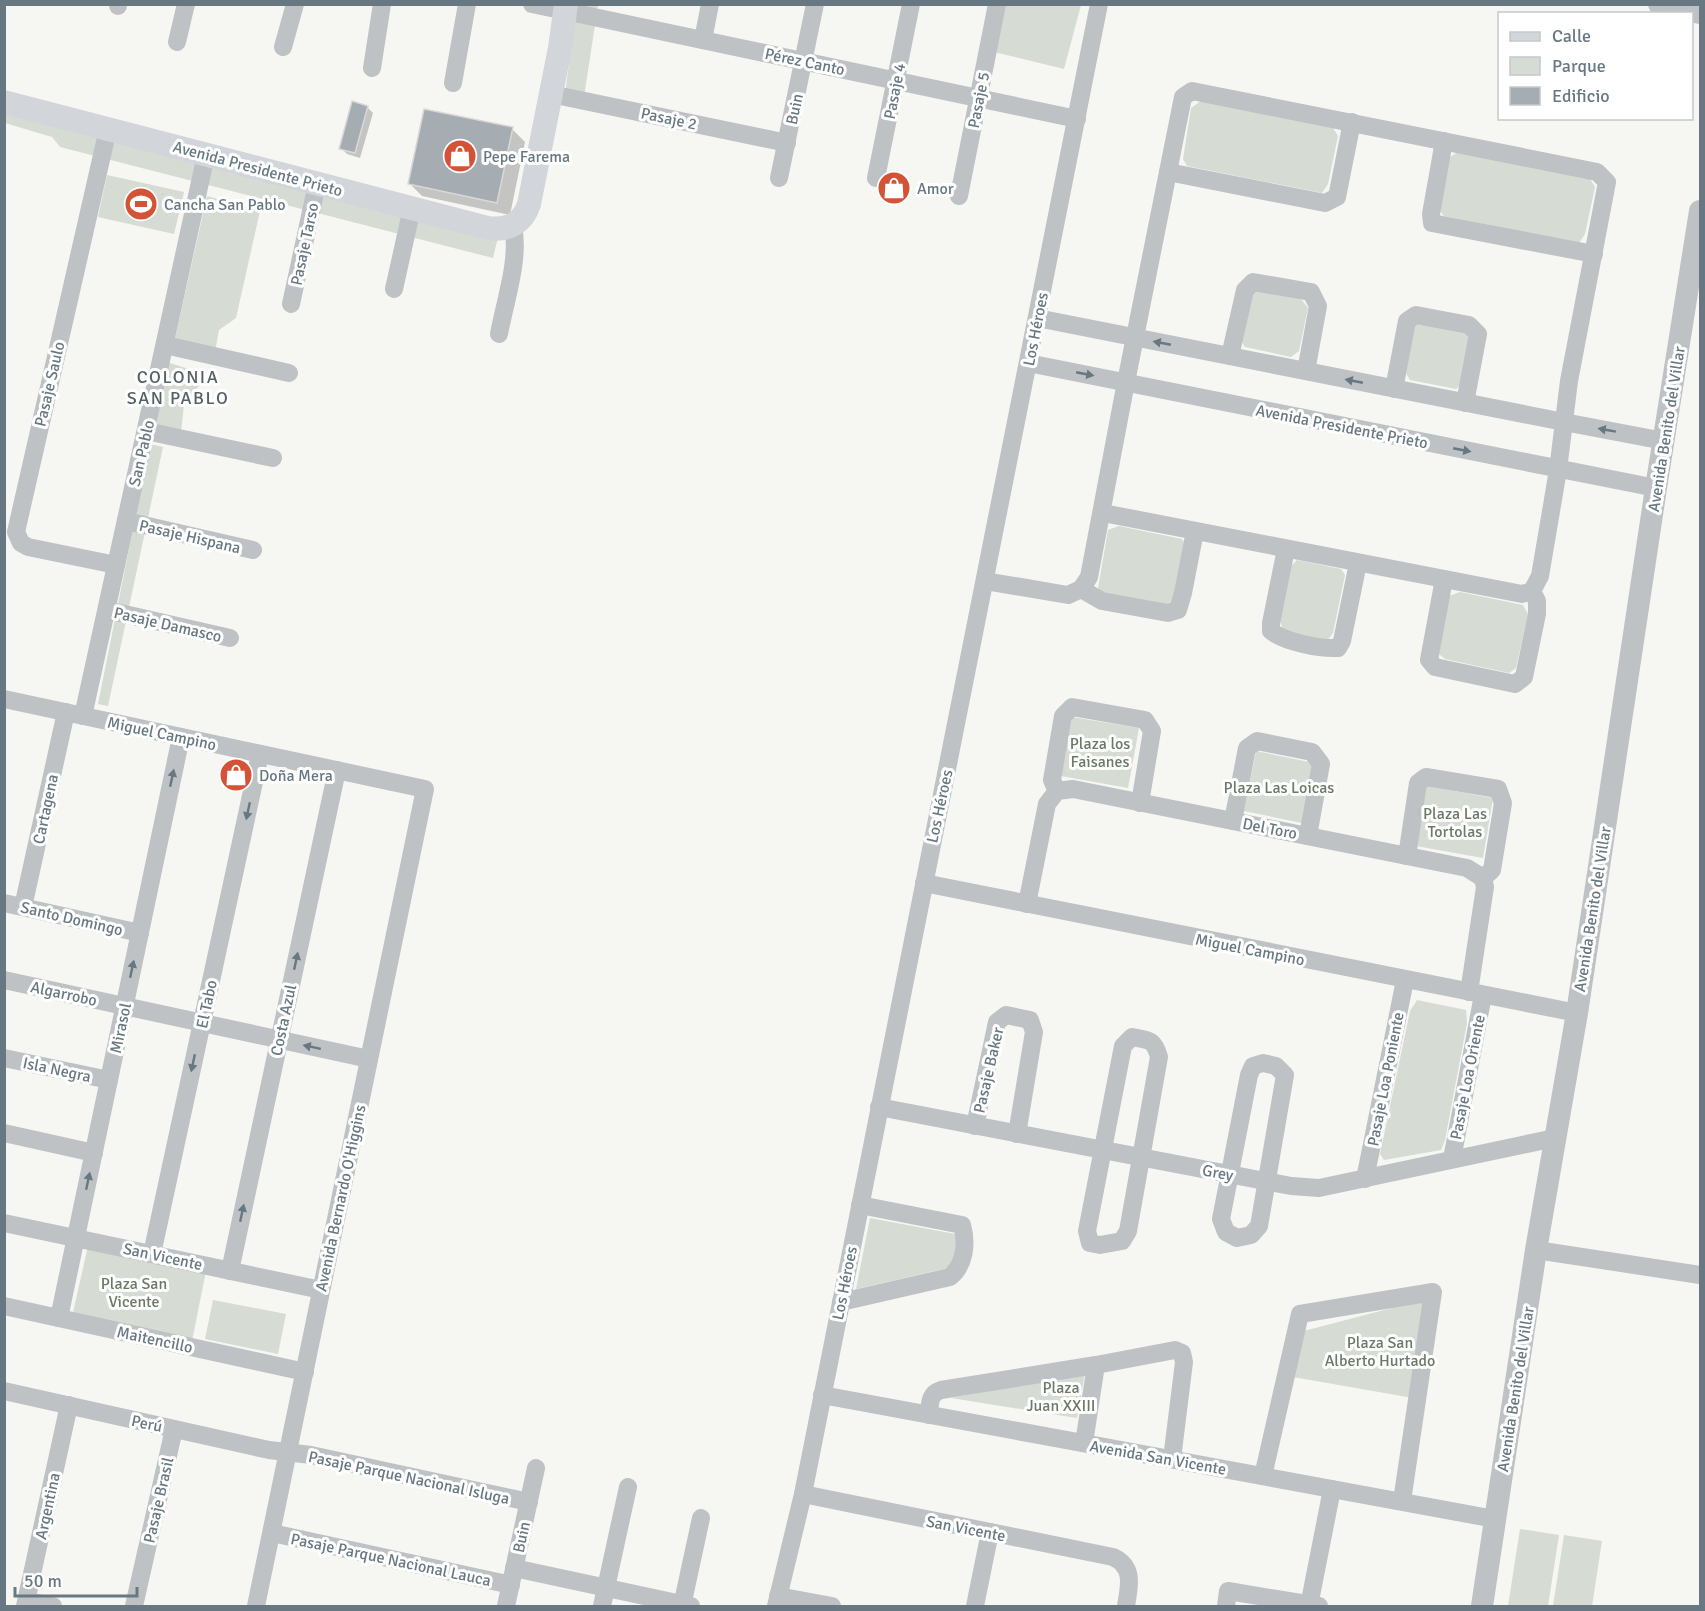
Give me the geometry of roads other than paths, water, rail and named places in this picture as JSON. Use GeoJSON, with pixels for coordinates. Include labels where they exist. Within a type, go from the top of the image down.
{"type":"FeatureCollection","features":[{"type":"Feature","properties":{"kind":"main road"},"geometry":{"type":"LineString","coordinates":[[513,226],[524,217],[529,204],[565,8]]}},
{"type":"Feature","properties":{"kind":"main road","name":"Avenida Presidente Prieto"},"geometry":{"type":"LineString","coordinates":[[4,102],[496,229],[513,226]]}},
{"type":"Feature","properties":{"kind":"street"},"geometry":{"type":"LineString","coordinates":[[177,42],[186,4]]}},
{"type":"Feature","properties":{"kind":"street"},"geometry":{"type":"LineString","coordinates":[[284,47],[296,4]]}},
{"type":"Feature","properties":{"kind":"street"},"geometry":{"type":"LineString","coordinates":[[372,68],[382,4]]}},
{"type":"Feature","properties":{"kind":"street"},"geometry":{"type":"LineString","coordinates":[[453,83],[467,4]]}},
{"type":"Feature","properties":{"kind":"street","name":"Pérez Canto"},"geometry":{"type":"LineString","coordinates":[[532,4],[565,8],[703,40],[1077,119]]}},
{"type":"Feature","properties":{"kind":"street"},"geometry":{"type":"LineString","coordinates":[[703,40],[710,4]]}},
{"type":"Feature","properties":{"kind":"street","name":"Buin"},"geometry":{"type":"LineString","coordinates":[[779,178],[815,4]]}},
{"type":"Feature","properties":{"kind":"street","name":"Pasaje 4"},"geometry":{"type":"LineString","coordinates":[[876,178],[911,4]]}},
{"type":"Feature","properties":{"kind":"street","name":"Pasaje 5"},"geometry":{"type":"LineString","coordinates":[[959,196],[997,4]]}},
{"type":"Feature","properties":{"kind":"street","name":"Los Héroes"},"geometry":{"type":"LineString","coordinates":[[777,1601],[803,1494],[1099,4]]}},
{"type":"Feature","properties":{"kind":"street"},"geometry":{"type":"LineString","coordinates":[[1659,4],[1701,13]]}},
{"type":"Feature","properties":{"kind":"street"},"geometry":{"type":"LineString","coordinates":[[985,581],[1068,595],[1081,589],[1089,577],[1183,97],[1192,91],[1597,172],[1607,182],[1569,381],[1558,470],[1540,576],[1532,591],[1522,594],[1102,513]]}},
{"type":"Feature","properties":{"kind":"street","name":"Pasaje 2"},"geometry":{"type":"LineString","coordinates":[[551,94],[787,143]]}},
{"type":"Feature","properties":{"kind":"street"},"geometry":{"type":"LineString","coordinates":[[1168,172],[1325,203],[1337,197],[1352,122]]}},
{"type":"Feature","properties":{"kind":"street","name":"Pasaje Saulo"},"geometry":{"type":"LineString","coordinates":[[108,129],[16,532],[18,540],[28,547],[116,566]]}},
{"type":"Feature","properties":{"kind":"street"},"geometry":{"type":"LineString","coordinates":[[1444,141],[1431,213],[1432,223],[1594,254]]}},
{"type":"Feature","properties":{"kind":"street","name":"San Pablo"},"geometry":{"type":"LineString","coordinates":[[74,714],[106,610],[206,155]]}},
{"type":"Feature","properties":{"kind":"street","name":"Pasaje Tarso"},"geometry":{"type":"LineString","coordinates":[[291,304],[317,183]]}},
{"type":"Feature","properties":{"kind":"street"},"geometry":{"type":"LineString","coordinates":[[394,289],[412,208]]}},
{"type":"Feature","properties":{"kind":"street","name":"Avenida Benito del Villar"},"geometry":{"type":"LineString","coordinates":[[1482,1606],[1536,1250],[1577,1013],[1656,488],[1701,211]]}},
{"type":"Feature","properties":{"kind":"street"},"geometry":{"type":"LineString","coordinates":[[499,334],[514,257],[513,226]]}},
{"type":"Feature","properties":{"kind":"street"},"geometry":{"type":"LineString","coordinates":[[1230,356],[1245,290],[1253,282],[1311,292],[1318,306],[1306,371]]}},
{"type":"Feature","properties":{"kind":"street"},"geometry":{"type":"LineString","coordinates":[[1394,389],[1407,321],[1416,315],[1469,325],[1479,334],[1465,403]]}},
{"type":"Feature","properties":{"kind":"street"},"geometry":{"type":"LineString","coordinates":[[1037,318],[1664,441]]}},
{"type":"Feature","properties":{"kind":"street"},"geometry":{"type":"LineString","coordinates":[[165,345],[289,373]]}},
{"type":"Feature","properties":{"kind":"street","name":"Avenida Presidente Prieto"},"geometry":{"type":"LineString","coordinates":[[1028,363],[1656,488]]}},
{"type":"Feature","properties":{"kind":"street"},"geometry":{"type":"LineString","coordinates":[[146,431],[273,458]]}},
{"type":"Feature","properties":{"kind":"street","name":"Pasaje Hispana"},"geometry":{"type":"LineString","coordinates":[[126,521],[253,550]]}},
{"type":"Feature","properties":{"kind":"street"},"geometry":{"type":"LineString","coordinates":[[1081,589],[1102,601],[1168,613],[1178,610],[1195,531]]}},
{"type":"Feature","properties":{"kind":"street"},"geometry":{"type":"LineString","coordinates":[[1286,549],[1271,632],[1280,638],[1328,648],[1338,648],[1342,641],[1358,563]]}},
{"type":"Feature","properties":{"kind":"street"},"geometry":{"type":"LineString","coordinates":[[1443,579],[1429,660],[1435,667],[1515,684],[1524,677],[1537,614],[1537,601],[1532,591]]}},
{"type":"Feature","properties":{"kind":"street","name":"Pasaje Damasco"},"geometry":{"type":"LineString","coordinates":[[106,610],[230,638]]}},
{"type":"Feature","properties":{"kind":"street","name":"Miguel Campino"},"geometry":{"type":"LineString","coordinates":[[4,699],[425,789]]}},
{"type":"Feature","properties":{"kind":"street"},"geometry":{"type":"LineString","coordinates":[[1027,904],[1047,804],[1056,791],[1052,780],[1063,716],[1072,707],[1145,720],[1152,731],[1140,803]]}},
{"type":"Feature","properties":{"kind":"street","name":"Cartagena"},"geometry":{"type":"LineString","coordinates":[[23,907],[74,714]]}},
{"type":"Feature","properties":{"kind":"street","name":"Mirasol"},"geometry":{"type":"LineString","coordinates":[[59,1318],[181,737]]}},
{"type":"Feature","properties":{"kind":"street"},"geometry":{"type":"LineString","coordinates":[[1233,821],[1247,748],[1257,741],[1312,752],[1321,764],[1308,836]]}},
{"type":"Feature","properties":{"kind":"street","name":"El Tabo"},"geometry":{"type":"LineString","coordinates":[[152,1254],[260,754]]}},
{"type":"Feature","properties":{"kind":"street","name":"Costa Azul"},"geometry":{"type":"LineString","coordinates":[[230,1270],[337,770]]}},
{"type":"Feature","properties":{"kind":"street"},"geometry":{"type":"LineString","coordinates":[[1407,856],[1418,783],[1426,777],[1498,789],[1503,803],[1492,870],[1483,878],[1485,887],[1476,994]]}},
{"type":"Feature","properties":{"kind":"street","name":"Avenida Bernardo O'Higgins"},"geometry":{"type":"LineString","coordinates":[[256,1606],[425,789]]}},
{"type":"Feature","properties":{"kind":"street","name":"Del Toro"},"geometry":{"type":"LineString","coordinates":[[1056,791],[1072,789],[1467,868],[1483,878]]}},
{"type":"Feature","properties":{"kind":"street","name":"Miguel Campino"},"geometry":{"type":"LineString","coordinates":[[924,883],[1577,1013]]}},
{"type":"Feature","properties":{"kind":"street","name":"Santo Domingo"},"geometry":{"type":"LineString","coordinates":[[4,903],[140,933]]}},
{"type":"Feature","properties":{"kind":"street","name":"Algarrobo"},"geometry":{"type":"LineString","coordinates":[[4,980],[369,1059]]}},
{"type":"Feature","properties":{"kind":"street","name":"Pasaje Loa Poniente"},"geometry":{"type":"LineString","coordinates":[[1365,1179],[1405,980]]}},
{"type":"Feature","properties":{"kind":"street","name":"Pasaje Loa Oriente"},"geometry":{"type":"LineString","coordinates":[[1452,1160],[1476,994]]}},
{"type":"Feature","properties":{"kind":"street","name":"Pasaje Baker"},"geometry":{"type":"LineString","coordinates":[[975,1126],[997,1022],[1005,1015],[1030,1020],[1034,1032],[1017,1134]]}},
{"type":"Feature","properties":{"kind":"street"},"geometry":{"type":"LineString","coordinates":[[1132,1037],[1149,1040],[1156,1046],[1159,1057],[1141,1158],[1128,1231],[1122,1240],[1100,1245],[1090,1243],[1087,1231],[1123,1046],[1132,1037]]}},
{"type":"Feature","properties":{"kind":"street","name":"Isla Negra"},"geometry":{"type":"LineString","coordinates":[[4,1058],[109,1080]]}},
{"type":"Feature","properties":{"kind":"street"},"geometry":{"type":"LineString","coordinates":[[1263,1064],[1276,1066],[1285,1075],[1267,1182],[1259,1226],[1251,1235],[1237,1238],[1226,1232],[1221,1219],[1249,1075],[1253,1066],[1263,1064]]}},
{"type":"Feature","properties":{"kind":"street","name":"Grey"},"geometry":{"type":"LineString","coordinates":[[879,1107],[1267,1182],[1319,1188],[1555,1138]]}},
{"type":"Feature","properties":{"kind":"street"},"geometry":{"type":"LineString","coordinates":[[4,1133],[94,1153]]}},
{"type":"Feature","properties":{"kind":"street"},"geometry":{"type":"LineString","coordinates":[[841,1302],[950,1277],[959,1269],[966,1238],[962,1225],[860,1205]]}},
{"type":"Feature","properties":{"kind":"street","name":"San Vicente"},"geometry":{"type":"LineString","coordinates":[[4,1223],[321,1290]]}},
{"type":"Feature","properties":{"kind":"street"},"geometry":{"type":"LineString","coordinates":[[1536,1250],[1701,1275]]}},
{"type":"Feature","properties":{"kind":"street"},"geometry":{"type":"LineString","coordinates":[[1263,1476],[1300,1314],[1433,1292],[1402,1501]]}},
{"type":"Feature","properties":{"kind":"street","name":"Maitencillo"},"geometry":{"type":"LineString","coordinates":[[4,1306],[305,1372]]}},
{"type":"Feature","properties":{"kind":"street"},"geometry":{"type":"LineString","coordinates":[[929,1415],[930,1398],[934,1392],[941,1390],[1174,1350],[1182,1353],[1184,1362],[1172,1459]]}},
{"type":"Feature","properties":{"kind":"street"},"geometry":{"type":"LineString","coordinates":[[1084,1443],[1096,1365]]}},
{"type":"Feature","properties":{"kind":"street","name":"Perú"},"geometry":{"type":"LineString","coordinates":[[4,1391],[269,1450],[289,1452]]}},
{"type":"Feature","properties":{"kind":"street","name":"Avenida San Vicente"},"geometry":{"type":"LineString","coordinates":[[822,1395],[1495,1519]]}},
{"type":"Feature","properties":{"kind":"street","name":"Argentina"},"geometry":{"type":"LineString","coordinates":[[26,1604],[69,1406]]}},
{"type":"Feature","properties":{"kind":"street","name":"Pasaje Brasil"},"geometry":{"type":"LineString","coordinates":[[134,1606],[174,1429]]}},
{"type":"Feature","properties":{"kind":"street","name":"Pasaje Parque Nacional Isluga"},"geometry":{"type":"LineString","coordinates":[[289,1452],[529,1502]]}},
{"type":"Feature","properties":{"kind":"street","name":"Buin"},"geometry":{"type":"LineString","coordinates":[[506,1606],[536,1468]]}},
{"type":"Feature","properties":{"kind":"street"},"geometry":{"type":"LineString","coordinates":[[602,1606],[628,1487]]}},
{"type":"Feature","properties":{"kind":"street"},"geometry":{"type":"LineString","coordinates":[[1226,1606],[1228,1592],[1313,1606],[1332,1489]]}},
{"type":"Feature","properties":{"kind":"street","name":"San Vicente"},"geometry":{"type":"LineString","coordinates":[[803,1494],[1113,1557],[1126,1567],[1130,1579],[1126,1606]]}},
{"type":"Feature","properties":{"kind":"street"},"geometry":{"type":"LineString","coordinates":[[685,1606],[701,1518]]}},
{"type":"Feature","properties":{"kind":"street"},"geometry":{"type":"LineString","coordinates":[[975,1606],[990,1532]]}},
{"type":"Feature","properties":{"kind":"street","name":"Pasaje Parque Nacional Lauca"},"geometry":{"type":"LineString","coordinates":[[272,1533],[512,1576],[606,1588],[685,1606]]}},
{"type":"Feature","properties":{"kind":"street"},"geometry":{"type":"LineString","coordinates":[[777,1601],[832,1606]]}},
{"type":"Feature","properties":{"kind":"street"},"geometry":{"type":"LineString","coordinates":[[26,1604],[53,1606]]}},
{"type":"Feature","properties":{"kind":"place","name":"Pepe Farema"},"geometry":{"type":"Point","coordinates":[460,156]}},
{"type":"Feature","properties":{"kind":"place","name":"Amor"},"geometry":{"type":"Point","coordinates":[894,188]}},
{"type":"Feature","properties":{"kind":"place","name":"Cancha San Pablo"},"geometry":{"type":"Point","coordinates":[141,204]}},
{"type":"Feature","properties":{"kind":"place","name":"Doña Mera"},"geometry":{"type":"Point","coordinates":[236,775]}},
{"type":"Feature","properties":{"kind":"district","name":"COLONIA SAN PABLO"},"geometry":{"type":"Point","coordinates":[178,388]}},
{"type":"Feature","properties":{"kind":"park label","name":"Plaza los Faisanes"},"geometry":{"type":"Point","coordinates":[1100,752]}},
{"type":"Feature","properties":{"kind":"park label","name":"Plaza Las Loicas"},"geometry":{"type":"Point","coordinates":[1279,787]}},
{"type":"Feature","properties":{"kind":"park label","name":"Plaza Las Tortolas"},"geometry":{"type":"Point","coordinates":[1455,822]}},
{"type":"Feature","properties":{"kind":"park label","name":"Plaza San Vicente"},"geometry":{"type":"Point","coordinates":[134,1292]}},
{"type":"Feature","properties":{"kind":"park label","name":"Plaza San Alberto Hurtado"},"geometry":{"type":"Point","coordinates":[1380,1351]}},
{"type":"Feature","properties":{"kind":"park label","name":"Plaza Juan XXIII"},"geometry":{"type":"Point","coordinates":[1061,1396]}}]}
